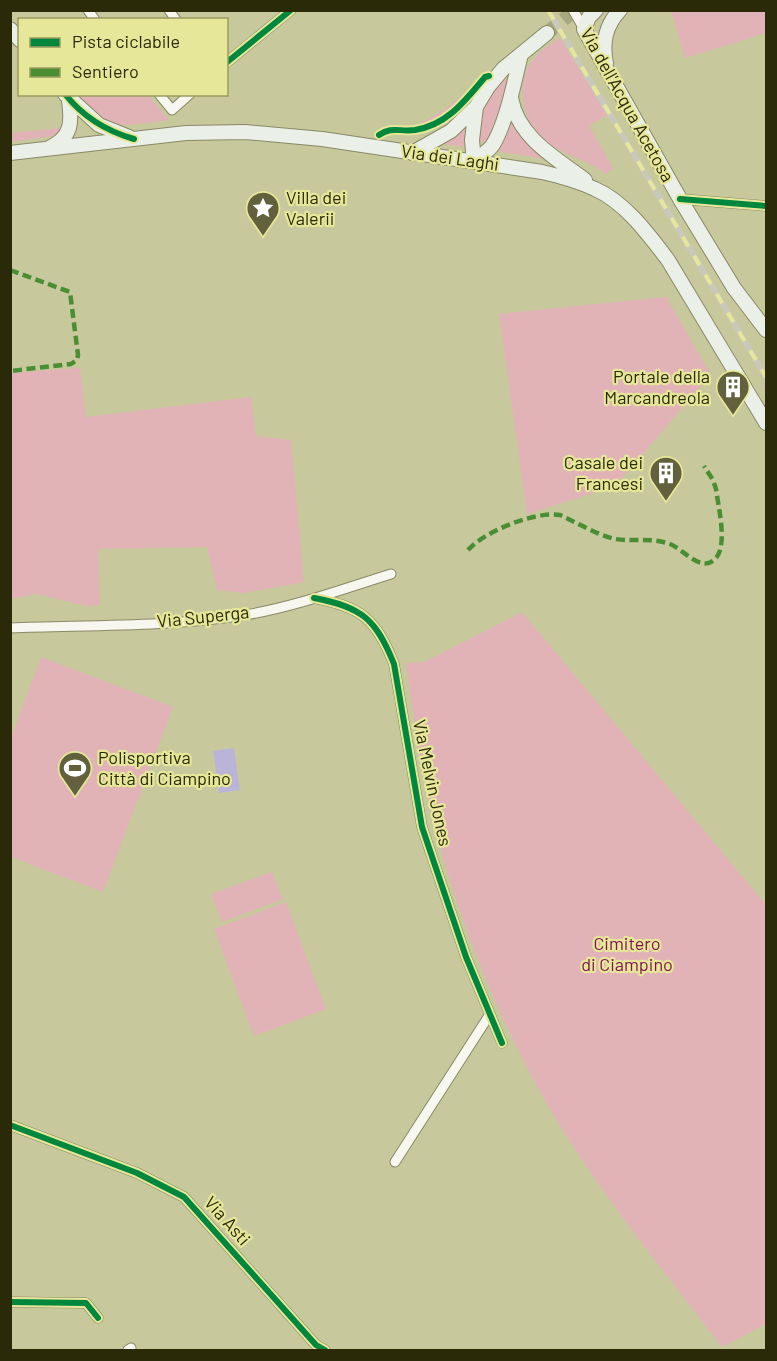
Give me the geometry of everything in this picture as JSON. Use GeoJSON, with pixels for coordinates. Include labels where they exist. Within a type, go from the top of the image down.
{"type":"FeatureCollection","features":[{"type":"Feature","properties":{"kind":"main road"},"geometry":{"type":"LineString","coordinates":[[596,10],[589,17],[584,29],[592,33],[606,30]]}},
{"type":"Feature","properties":{"kind":"main road"},"geometry":{"type":"LineString","coordinates":[[609,74],[604,48],[606,30],[620,10]]}},
{"type":"Feature","properties":{"kind":"main road","name":"Via dell'Acqua Acetosa"},"geometry":{"type":"LineString","coordinates":[[584,29],[680,199],[734,288],[766,330]]}},
{"type":"Feature","properties":{"kind":"main road"},"geometry":{"type":"LineString","coordinates":[[412,153],[451,131],[476,107],[488,87],[503,69],[547,33]]}},
{"type":"Feature","properties":{"kind":"main road"},"geometry":{"type":"LineString","coordinates":[[474,162],[492,146],[511,99],[521,54]]}},
{"type":"Feature","properties":{"kind":"main road"},"geometry":{"type":"LineString","coordinates":[[67,97],[70,127],[76,137],[87,144],[93,140],[95,134],[91,119]]}},
{"type":"Feature","properties":{"kind":"main road"},"geometry":{"type":"LineString","coordinates":[[67,97],[91,119],[108,130],[134,139]]}},
{"type":"Feature","properties":{"kind":"main road"},"geometry":{"type":"LineString","coordinates":[[511,99],[513,112],[526,133],[596,189]]}},
{"type":"Feature","properties":{"kind":"main road"},"geometry":{"type":"LineString","coordinates":[[474,162],[472,140],[476,107]]}},
{"type":"Feature","properties":{"kind":"main road"},"geometry":{"type":"LineString","coordinates":[[45,150],[62,140],[70,127]]}},
{"type":"Feature","properties":{"kind":"main road","name":"Via dei Laghi"},"geometry":{"type":"LineString","coordinates":[[10,153],[186,133],[245,132],[322,139],[542,172],[570,179],[596,189],[610,198],[636,221],[668,260],[766,423]]}},
{"type":"Feature","properties":{"kind":"street"},"geometry":{"type":"LineString","coordinates":[[228,61],[291,10]]}},
{"type":"Feature","properties":{"kind":"street","name":"Via dell'Acqua Acetosa"},"geometry":{"type":"LineString","coordinates":[[573,10],[584,29]]}},
{"type":"Feature","properties":{"kind":"street"},"geometry":{"type":"LineString","coordinates":[[161,96],[172,110],[188,96]]}},
{"type":"Feature","properties":{"kind":"street","name":"Via dell'Acqua Acetosa"},"geometry":{"type":"LineString","coordinates":[[680,199],[766,206]]}},
{"type":"Feature","properties":{"kind":"street","name":"Via Superga"},"geometry":{"type":"LineString","coordinates":[[10,628],[178,622],[246,615],[314,598],[391,574]]}},
{"type":"Feature","properties":{"kind":"street","name":"Via Melvin Jones"},"geometry":{"type":"LineString","coordinates":[[314,598],[346,605],[361,614],[372,623],[386,645],[394,664],[422,827],[466,957],[502,1043]]}},
{"type":"Feature","properties":{"kind":"street"},"geometry":{"type":"LineString","coordinates":[[395,1162],[490,1014]]}},
{"type":"Feature","properties":{"kind":"street","name":"Via Asti"},"geometry":{"type":"LineString","coordinates":[[10,1125],[137,1173],[186,1198],[323,1350]]}},
{"type":"Feature","properties":{"kind":"street"},"geometry":{"type":"LineString","coordinates":[[10,1302],[86,1303],[98,1318]]}},
{"type":"Feature","properties":{"kind":"green space"},"geometry":{"type":"Polygon","coordinates":[[[671,11],[766,11],[766,33],[685,58],[671,11]]]}},
{"type":"Feature","properties":{"kind":"green space"},"geometry":{"type":"Polygon","coordinates":[[[560,38],[607,115],[589,126],[613,168],[606,174],[591,164],[549,144],[535,130],[526,112],[522,91],[527,70],[538,54],[560,38]]]}},
{"type":"Feature","properties":{"kind":"green space"},"geometry":{"type":"Polygon","coordinates":[[[489,71],[449,120],[442,126],[424,133],[421,122],[448,106],[489,71]]]}},
{"type":"Feature","properties":{"kind":"green space"},"geometry":{"type":"Polygon","coordinates":[[[505,77],[507,80],[496,126],[487,141],[482,142],[479,136],[481,119],[501,78],[505,77]]]}},
{"type":"Feature","properties":{"kind":"green space"},"geometry":{"type":"Polygon","coordinates":[[[80,96],[149,96],[169,120],[119,124],[101,116],[80,96]]]}},
{"type":"Feature","properties":{"kind":"green space"},"geometry":{"type":"Polygon","coordinates":[[[510,122],[530,146],[545,156],[545,159],[497,151],[510,122]]]}},
{"type":"Feature","properties":{"kind":"green space"},"geometry":{"type":"Polygon","coordinates":[[[62,128],[53,136],[11,142],[10,133],[62,128]]]}},
{"type":"Feature","properties":{"kind":"green space"},"geometry":{"type":"Polygon","coordinates":[[[463,129],[466,130],[466,147],[443,144],[463,129]]]}},
{"type":"Feature","properties":{"kind":"green space"},"geometry":{"type":"Polygon","coordinates":[[[666,297],[711,375],[615,486],[527,514],[499,314],[666,297]]]}},
{"type":"Feature","properties":{"kind":"green space"},"geometry":{"type":"Polygon","coordinates":[[[80,368],[86,417],[251,397],[256,436],[291,440],[304,582],[245,593],[217,590],[207,547],[98,549],[100,605],[87,606],[36,594],[11,599],[11,373],[80,368]]]}},
{"type":"Feature","properties":{"kind":"green space","name":"Cimitero di Ciampino"},"geometry":{"type":"Polygon","coordinates":[[[522,612],[766,905],[766,1324],[722,1347],[637,1237],[559,1124],[514,1041],[493,996],[443,858],[421,766],[406,663],[423,662],[430,659],[522,612]]]}},
{"type":"Feature","properties":{"kind":"green space","name":"Polisportiva Città di Ciampino"},"geometry":{"type":"Polygon","coordinates":[[[41,657],[173,707],[103,892],[11,857],[11,738],[41,657]]]}},
{"type":"Feature","properties":{"kind":"green space"},"geometry":{"type":"Polygon","coordinates":[[[272,872],[283,899],[222,922],[211,894],[272,872]]]}},
{"type":"Feature","properties":{"kind":"green space"},"geometry":{"type":"Polygon","coordinates":[[[286,902],[326,1009],[254,1036],[214,929],[286,902]]]}},
{"type":"Feature","properties":{"kind":"shaded area"},"geometry":{"type":"Polygon","coordinates":[[[234,748],[240,790],[219,793],[213,751],[234,748]]]}},
{"type":"Feature","properties":{"kind":"tunnel"},"geometry":{"type":"LineString","coordinates":[[547,33],[575,10]]}},
{"type":"Feature","properties":{"kind":"railway"},"geometry":{"type":"LineString","coordinates":[[548,10],[766,377]]}},
{"type":"Feature","properties":{"kind":"marked path"},"geometry":{"type":"LineString","coordinates":[[10,270],[70,292],[78,355],[77,360],[71,364],[10,371]]}},
{"type":"Feature","properties":{"kind":"marked path"},"geometry":{"type":"LineString","coordinates":[[468,550],[486,536],[524,519],[560,515],[608,537],[663,542],[670,544],[697,562],[709,563],[718,554],[722,537],[716,489],[704,466]]}},
{"type":"Feature","properties":{"kind":"cycle path"},"geometry":{"type":"LineString","coordinates":[[228,61],[291,10]]}},
{"type":"Feature","properties":{"kind":"cycle path"},"geometry":{"type":"LineString","coordinates":[[379,135],[392,130],[415,130],[437,123],[455,111],[485,77],[489,76]]}},
{"type":"Feature","properties":{"kind":"cycle path"},"geometry":{"type":"LineString","coordinates":[[67,96],[79,110],[96,122],[134,139]]}},
{"type":"Feature","properties":{"kind":"cycle path"},"geometry":{"type":"LineString","coordinates":[[680,199],[766,206]]}},
{"type":"Feature","properties":{"kind":"cycle path"},"geometry":{"type":"LineString","coordinates":[[314,598],[344,606],[365,618],[381,636],[394,664],[422,827],[466,957],[502,1043]]}},
{"type":"Feature","properties":{"kind":"cycle path"},"geometry":{"type":"LineString","coordinates":[[10,1125],[137,1173],[184,1197],[316,1345],[325,1350]]}},
{"type":"Feature","properties":{"kind":"cycle path"},"geometry":{"type":"LineString","coordinates":[[10,1302],[86,1303],[98,1318]]}},
{"type":"Feature","properties":{"kind":"place","name":"Villa dei Valerii"},"geometry":{"type":"Point","coordinates":[263,237]}},
{"type":"Feature","properties":{"kind":"place","name":"Portale della Marcandreola"},"geometry":{"type":"Point","coordinates":[733,416]}},
{"type":"Feature","properties":{"kind":"place","name":"Casale dei Francesi"},"geometry":{"type":"Point","coordinates":[666,502]}},
{"type":"Feature","properties":{"kind":"place","name":"Polisportiva Città di Ciampino"},"geometry":{"type":"Point","coordinates":[75,797]}}]}
